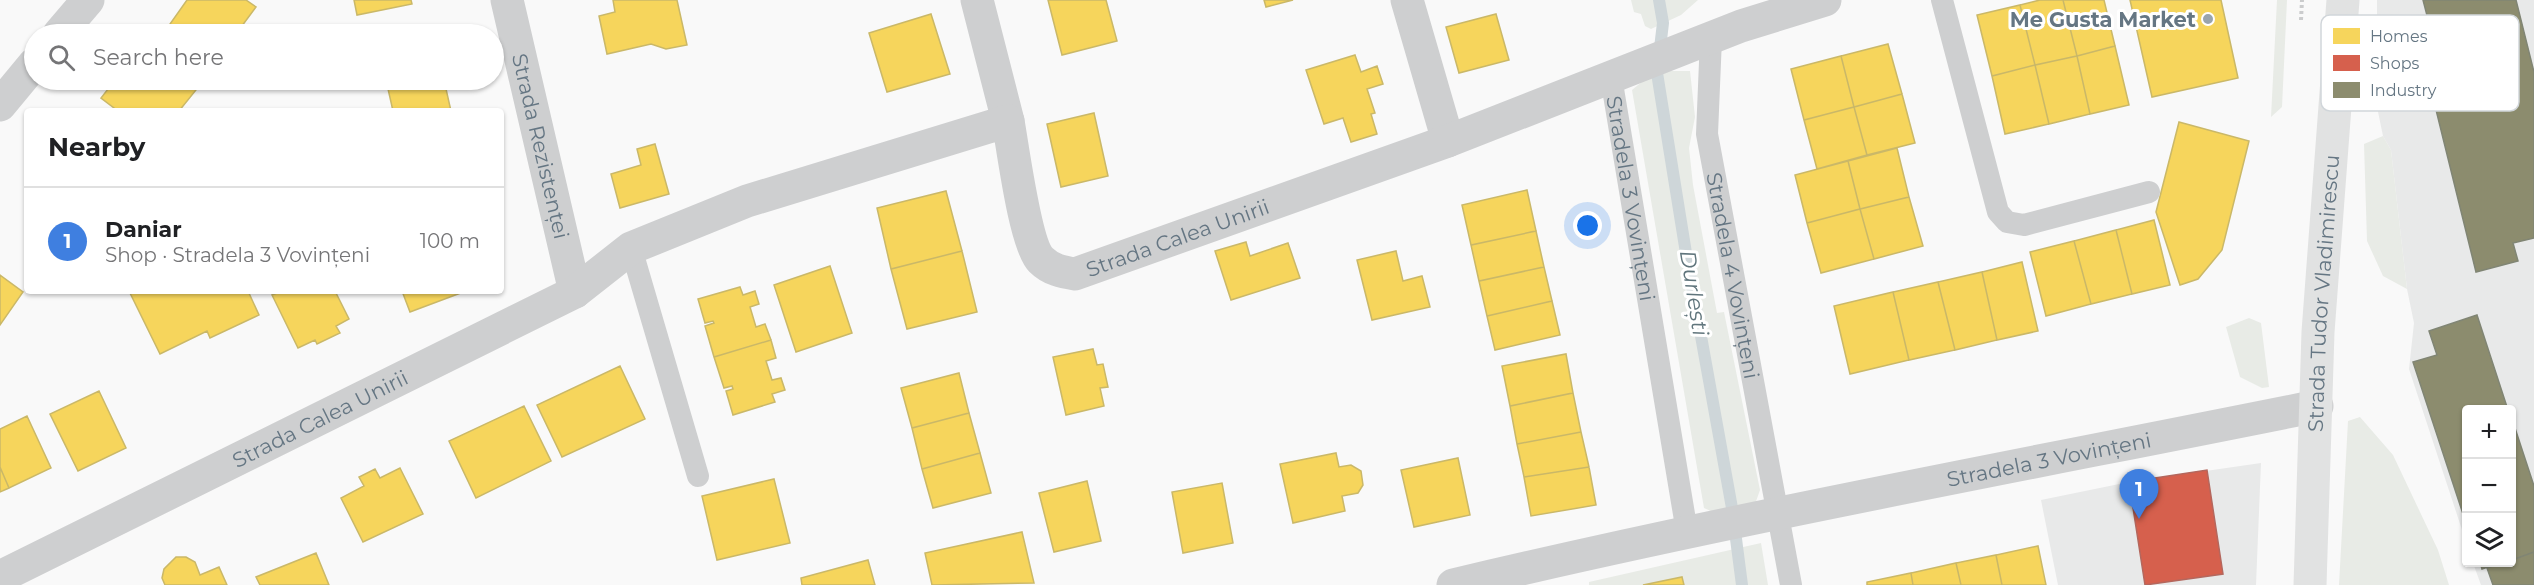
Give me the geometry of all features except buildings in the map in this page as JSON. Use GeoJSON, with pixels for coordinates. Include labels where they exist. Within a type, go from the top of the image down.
{"type":"FeatureCollection","features":[{"type":"Feature","properties":{"kind":"main road","name":"Strada Tudor Vladimirescu"},"geometry":{"type":"LineString","coordinates":[[2342,15],[2343,0]]}},
{"type":"Feature","properties":{"kind":"main road","name":"Strada Tudor Vladimirescu"},"geometry":{"type":"LineString","coordinates":[[2310,585],[2318,406],[2318,332],[2335,111]]}},
{"type":"Feature","properties":{"kind":"street"},"geometry":{"type":"LineString","coordinates":[[68,24],[88,0]]}},
{"type":"Feature","properties":{"kind":"street","name":"Strada Rezistenței"},"geometry":{"type":"LineString","coordinates":[[507,0],[575,292]]}},
{"type":"Feature","properties":{"kind":"street"},"geometry":{"type":"LineString","coordinates":[[977,0],[1008,121]]}},
{"type":"Feature","properties":{"kind":"street"},"geometry":{"type":"LineString","coordinates":[[1407,0],[1448,141]]}},
{"type":"Feature","properties":{"kind":"street"},"geometry":{"type":"LineString","coordinates":[[1718,28],[1825,0]]}},
{"type":"Feature","properties":{"kind":"street","name":"Strada Calea Unirii"},"geometry":{"type":"LineString","coordinates":[[0,577],[575,292],[631,248],[747,201],[1008,121],[1029,231],[1040,260],[1058,271],[1075,274],[1448,141],[1653,61],[1718,28]]}},
{"type":"Feature","properties":{"kind":"street"},"geometry":{"type":"LineString","coordinates":[[0,105],[24,76]]}},
{"type":"Feature","properties":{"kind":"street","name":"Stradela 3 Vovințeni"},"geometry":{"type":"LineString","coordinates":[[1453,585],[1697,530],[2318,406]]}},
{"type":"Feature","properties":{"kind":"lane"},"geometry":{"type":"LineString","coordinates":[[1942,0],[1998,212],[2007,222],[2024,225],[2149,192]]}},
{"type":"Feature","properties":{"kind":"lane","name":"Stradela 4 Vovințeni"},"geometry":{"type":"LineString","coordinates":[[1718,28],[1707,134],[1770,515]]}},
{"type":"Feature","properties":{"kind":"lane","name":"Stradela 3 Vovințeni"},"geometry":{"type":"LineString","coordinates":[[1611,77],[1697,530]]}},
{"type":"Feature","properties":{"kind":"lane"},"geometry":{"type":"LineString","coordinates":[[631,248],[698,476]]}},
{"type":"Feature","properties":{"kind":"lane"},"geometry":{"type":"LineString","coordinates":[[1770,515],[1791,585]]}},
{"type":"Feature","properties":{"kind":"shaded area"},"geometry":{"type":"Polygon","coordinates":[[[1631,0],[1698,0],[1681,15],[1651,29],[1645,26],[1641,14],[1634,12],[1631,0]]]}},
{"type":"Feature","properties":{"kind":"shaded area"},"geometry":{"type":"Polygon","coordinates":[[[2277,0],[2287,0],[2282,107],[2271,117],[2277,0]]]}},
{"type":"Feature","properties":{"kind":"shaded area"},"geometry":{"type":"Polygon","coordinates":[[[2377,0],[2534,0],[2534,585],[2481,585],[2474,567],[2516,567],[2516,405],[2462,405],[2462,530],[2409,369],[2414,323],[2407,289],[2391,150],[2383,136],[2378,111],[2519,111],[2519,15],[2377,15],[2377,0]]]}},
{"type":"Feature","properties":{"kind":"shaded area"},"geometry":{"type":"Polygon","coordinates":[[[1665,71],[1690,71],[1695,117],[1689,148],[1693,185],[1717,313],[1724,312],[1760,490],[1754,507],[1724,517],[1704,508],[1632,90],[1644,80],[1665,71]]]}},
{"type":"Feature","properties":{"kind":"shaded area"},"geometry":{"type":"Polygon","coordinates":[[[2383,136],[2391,150],[2407,289],[2383,276],[2367,241],[2364,144],[2383,136]]]}},
{"type":"Feature","properties":{"kind":"shaded area"},"geometry":{"type":"Polygon","coordinates":[[[2249,318],[2261,323],[2269,387],[2262,388],[2240,377],[2226,327],[2249,318]]]}},
{"type":"Feature","properties":{"kind":"shaded area"},"geometry":{"type":"Polygon","coordinates":[[[2360,417],[2393,455],[2438,550],[2449,585],[2339,585],[2348,421],[2360,417]]]}},
{"type":"Feature","properties":{"kind":"shaded area"},"geometry":{"type":"Polygon","coordinates":[[[2261,463],[2256,585],[2058,585],[2041,500],[2129,482],[2261,463]]]}},
{"type":"Feature","properties":{"kind":"shaded area"},"geometry":{"type":"Polygon","coordinates":[[[1761,543],[1768,585],[1589,585],[1589,582],[1761,543]]]}},
{"type":"Feature","properties":{"kind":"waterway","name":"Durlești"},"geometry":{"type":"LineString","coordinates":[[1659,0],[1663,23],[1657,73],[1686,253],[1732,508],[1742,585]]}},
{"type":"Feature","properties":{"kind":"place","name":"Me Gusta Market"},"geometry":{"type":"Point","coordinates":[2208,19]}},
{"type":"Feature","properties":{"kind":"place","name":"Daniar"},"geometry":{"type":"Point","coordinates":[2139,519]}}]}
